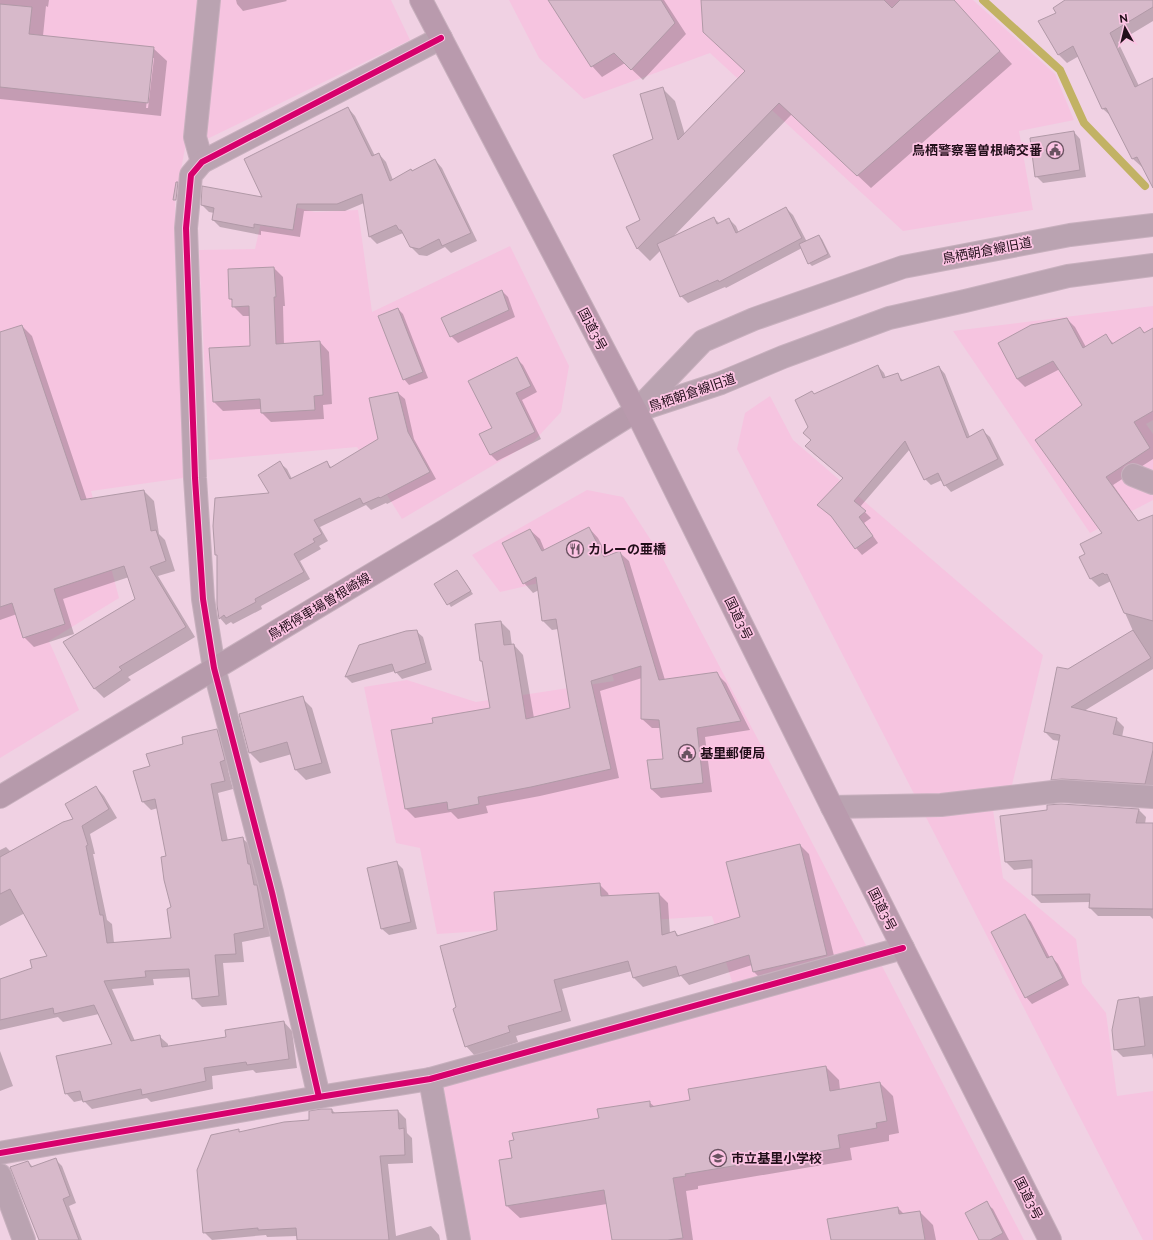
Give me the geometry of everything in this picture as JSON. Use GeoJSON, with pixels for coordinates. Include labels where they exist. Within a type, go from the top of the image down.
{"type":"FeatureCollection","features":[{"type":"Feature","properties":{"kind":"highway","name":"国道3号"},"geometry":{"type":"LineString","coordinates":[[421,0],[636,411],[832,807],[1050,1240]]}},
{"type":"Feature","properties":{"kind":"main road","name":"鳥栖停車場曽根崎線"},"geometry":{"type":"LineString","coordinates":[[0,797],[446,530],[636,411]]}},
{"type":"Feature","properties":{"kind":"street"},"geometry":{"type":"LineString","coordinates":[[202,162],[196,137],[208,0]]}},
{"type":"Feature","properties":{"kind":"street"},"geometry":{"type":"LineString","coordinates":[[319,1097],[272,892],[214,668],[203,599],[195,478],[186,228],[191,175],[202,162],[441,38]]}},
{"type":"Feature","properties":{"kind":"street","name":"鳥栖朝倉線旧道"},"geometry":{"type":"LineString","coordinates":[[636,411],[703,341],[754,319],[903,267],[1070,235],[1153,224]]}},
{"type":"Feature","properties":{"kind":"street","name":"鳥栖朝倉線旧道"},"geometry":{"type":"LineString","coordinates":[[636,411],[722,383],[783,357],[889,318],[1068,276],[1153,265]]}},
{"type":"Feature","properties":{"kind":"street"},"geometry":{"type":"LineString","coordinates":[[832,807],[941,805],[1061,791],[1153,797]]}},
{"type":"Feature","properties":{"kind":"street"},"geometry":{"type":"LineString","coordinates":[[0,1154],[319,1097],[430,1079],[903,948]]}},
{"type":"Feature","properties":{"kind":"street"},"geometry":{"type":"LineString","coordinates":[[430,1079],[459,1240]]}},
{"type":"Feature","properties":{"kind":"street"},"geometry":{"type":"LineString","coordinates":[[0,1175],[24,1240]]}},
{"type":"Feature","properties":{"kind":"shaded area"},"geometry":{"type":"Polygon","coordinates":[[[0,0],[391,0],[410,40],[203,141],[194,101],[175,201],[183,478],[91,491],[119,598],[49,641],[79,710],[0,758],[0,0]]]}},
{"type":"Feature","properties":{"kind":"shaded area"},"geometry":{"type":"Polygon","coordinates":[[[509,0],[973,0],[1055,74],[1074,120],[1019,131],[1033,210],[903,231],[710,53],[584,99],[539,58],[509,0]]]}},
{"type":"Feature","properties":{"kind":"shaded area"},"geometry":{"type":"Polygon","coordinates":[[[266,200],[315,212],[358,210],[372,312],[510,246],[569,366],[561,412],[534,441],[402,519],[357,447],[209,460],[199,250],[255,249],[266,200]]]}},
{"type":"Feature","properties":{"kind":"shaded area"},"geometry":{"type":"Polygon","coordinates":[[[1153,306],[1153,420],[1146,424],[1153,434],[1153,500],[1090,533],[953,331],[1153,306]]]}},
{"type":"Feature","properties":{"kind":"shaded area"},"geometry":{"type":"Polygon","coordinates":[[[770,396],[793,440],[1043,655],[1011,789],[991,796],[1003,878],[1076,939],[1082,983],[1106,1013],[1117,1096],[1153,1091],[1153,1240],[1143,1240],[737,449],[745,413],[770,396]]]}},
{"type":"Feature","properties":{"kind":"shaded area"},"geometry":{"type":"Polygon","coordinates":[[[587,490],[623,497],[663,559],[867,947],[733,985],[712,916],[437,934],[420,848],[396,843],[364,687],[407,680],[476,702],[614,681],[585,584],[543,582],[500,592],[472,555],[587,490]]]}},
{"type":"Feature","properties":{"kind":"shaded area","name":"市立基里小学校"},"geometry":{"type":"Polygon","coordinates":[[[882,966],[1024,1240],[465,1240],[465,1230],[443,1085],[882,966]]]}},
{"type":"Feature","properties":{"kind":"building"},"geometry":{"type":"Polygon","coordinates":[[[548,0],[661,0],[675,23],[631,70],[614,53],[591,67],[548,0]]]}},
{"type":"Feature","properties":{"kind":"building"},"geometry":{"type":"Polygon","coordinates":[[[701,0],[884,0],[892,8],[900,0],[954,0],[1000,51],[857,176],[779,103],[637,249],[626,227],[640,220],[613,155],[653,139],[640,94],[663,87],[678,140],[745,71],[703,32],[701,0]]]}},
{"type":"Feature","properties":{"kind":"building"},"geometry":{"type":"Polygon","coordinates":[[[1065,0],[1153,0],[1153,7],[1110,33],[1135,87],[1153,78],[1153,188],[1137,157],[1132,159],[1106,108],[1102,109],[1073,46],[1058,55],[1038,21],[1056,13],[1053,8],[1065,0]]]}},
{"type":"Feature","properties":{"kind":"building"},"geometry":{"type":"Polygon","coordinates":[[[0,4],[32,7],[29,34],[154,47],[148,103],[0,87],[0,4]]]}},
{"type":"Feature","properties":{"kind":"building"},"geometry":{"type":"Polygon","coordinates":[[[348,107],[372,156],[379,153],[390,181],[411,169],[412,171],[435,159],[471,233],[442,246],[439,239],[419,249],[410,247],[401,230],[399,230],[396,225],[369,237],[362,194],[337,204],[297,204],[293,230],[254,224],[254,228],[212,220],[214,208],[201,205],[202,186],[262,197],[244,159],[348,107]]]}},
{"type":"Feature","properties":{"kind":"building"},"geometry":{"type":"Polygon","coordinates":[[[1074,131],[1080,170],[1035,177],[1030,138],[1074,131]]]}},
{"type":"Feature","properties":{"kind":"building"},"geometry":{"type":"Polygon","coordinates":[[[176,182],[178,182],[176,200],[173,200],[176,182]]]}},
{"type":"Feature","properties":{"kind":"building"},"geometry":{"type":"Polygon","coordinates":[[[786,207],[802,238],[719,282],[718,280],[680,297],[657,244],[714,217],[717,224],[729,218],[736,233],[786,207]]]}},
{"type":"Feature","properties":{"kind":"building"},"geometry":{"type":"Polygon","coordinates":[[[819,235],[828,254],[808,264],[799,244],[819,235]]]}},
{"type":"Feature","properties":{"kind":"building"},"geometry":{"type":"Polygon","coordinates":[[[274,267],[276,297],[274,297],[276,344],[320,341],[323,395],[314,396],[315,410],[261,413],[260,399],[213,402],[209,348],[250,346],[249,306],[232,307],[232,299],[229,299],[228,269],[274,267]]]}},
{"type":"Feature","properties":{"kind":"building"},"geometry":{"type":"Polygon","coordinates":[[[502,290],[509,310],[450,337],[441,318],[502,290]]]}},
{"type":"Feature","properties":{"kind":"building"},"geometry":{"type":"Polygon","coordinates":[[[398,308],[423,372],[403,380],[378,316],[398,308]]]}},
{"type":"Feature","properties":{"kind":"building"},"geometry":{"type":"Polygon","coordinates":[[[1067,318],[1083,348],[1106,334],[1112,344],[1140,327],[1144,333],[1153,328],[1153,411],[1134,422],[1150,448],[1106,477],[1138,521],[1153,515],[1153,621],[1124,613],[1107,574],[1105,575],[1103,573],[1090,579],[1079,557],[1085,554],[1080,544],[1102,533],[1035,440],[1082,405],[1053,361],[1017,379],[998,343],[1031,325],[1067,318]]]}},
{"type":"Feature","properties":{"kind":"building"},"geometry":{"type":"Polygon","coordinates":[[[22,325],[81,500],[144,490],[151,531],[156,530],[166,561],[150,567],[186,627],[119,667],[122,670],[94,689],[63,642],[135,599],[124,566],[54,589],[65,624],[23,638],[12,603],[0,607],[0,332],[22,325]]]}},
{"type":"Feature","properties":{"kind":"building"},"geometry":{"type":"Polygon","coordinates":[[[517,357],[531,386],[516,393],[535,432],[490,455],[479,434],[492,428],[468,381],[517,357]]]}},
{"type":"Feature","properties":{"kind":"building"},"geometry":{"type":"Polygon","coordinates":[[[878,365],[883,378],[898,373],[901,381],[939,366],[967,438],[983,429],[998,459],[944,486],[938,473],[924,480],[905,441],[854,501],[866,511],[859,517],[873,536],[855,549],[831,516],[817,505],[843,478],[805,446],[811,440],[803,433],[808,427],[795,400],[812,391],[814,394],[878,365]]]}},
{"type":"Feature","properties":{"kind":"building"},"geometry":{"type":"Polygon","coordinates":[[[398,392],[408,432],[430,472],[380,498],[379,497],[363,504],[360,498],[314,520],[322,534],[313,539],[315,542],[294,554],[304,572],[255,599],[256,602],[226,618],[224,615],[219,619],[217,605],[217,555],[215,555],[213,526],[215,498],[269,493],[258,475],[280,461],[290,479],[327,461],[330,468],[378,439],[369,398],[398,392]]]}},
{"type":"Feature","properties":{"kind":"building"},"geometry":{"type":"Polygon","coordinates":[[[589,527],[604,557],[620,551],[659,680],[717,672],[741,721],[697,728],[703,783],[651,789],[647,760],[663,759],[659,720],[641,719],[641,666],[591,681],[611,769],[478,797],[479,804],[448,810],[447,802],[405,809],[391,730],[433,723],[432,718],[490,708],[482,661],[480,661],[475,624],[501,621],[504,645],[514,644],[526,719],[570,708],[556,619],[542,621],[536,577],[523,584],[502,543],[530,529],[542,551],[589,527]]]}},
{"type":"Feature","properties":{"kind":"building"},"geometry":{"type":"Polygon","coordinates":[[[457,570],[471,591],[447,605],[434,584],[457,570]]]}},
{"type":"Feature","properties":{"kind":"building"},"geometry":{"type":"Polygon","coordinates":[[[417,630],[426,663],[395,673],[392,664],[345,677],[359,645],[406,631],[417,630]]]}},
{"type":"Feature","properties":{"kind":"building"},"geometry":{"type":"Polygon","coordinates":[[[1133,630],[1151,658],[1071,707],[1117,718],[1113,734],[1153,743],[1153,750],[1145,784],[1062,779],[1051,780],[1060,735],[1044,732],[1057,667],[1068,669],[1133,630]]]}},
{"type":"Feature","properties":{"kind":"building"},"geometry":{"type":"Polygon","coordinates":[[[303,696],[322,763],[295,770],[287,742],[249,753],[239,714],[303,696]]]}},
{"type":"Feature","properties":{"kind":"building"},"geometry":{"type":"Polygon","coordinates":[[[217,729],[225,760],[220,762],[225,781],[211,784],[222,841],[243,837],[254,885],[257,885],[264,928],[234,934],[236,954],[215,955],[219,996],[192,999],[189,969],[145,971],[146,977],[104,981],[131,1041],[160,1035],[162,1047],[226,1037],[225,1030],[284,1021],[289,1059],[247,1065],[246,1062],[204,1068],[206,1081],[142,1095],[141,1089],[83,1102],[80,1091],[65,1094],[56,1056],[112,1044],[94,1005],[54,1014],[53,1008],[0,1020],[0,979],[32,968],[30,960],[47,956],[10,889],[0,894],[0,857],[63,822],[73,819],[65,804],[96,786],[109,809],[82,826],[88,845],[86,846],[100,915],[103,915],[107,943],[171,938],[167,909],[171,907],[164,880],[161,857],[166,856],[155,799],[142,802],[133,771],[150,766],[146,754],[183,744],[182,737],[217,729]]]}},
{"type":"Feature","properties":{"kind":"building"},"geometry":{"type":"Polygon","coordinates":[[[1061,804],[1139,809],[1136,823],[1153,823],[1153,909],[1089,908],[1090,894],[1032,895],[1032,860],[1005,862],[1000,816],[1047,810],[1047,805],[1061,804]]]}},
{"type":"Feature","properties":{"kind":"building"},"geometry":{"type":"Polygon","coordinates":[[[800,844],[827,955],[753,972],[749,955],[679,976],[676,966],[633,978],[628,961],[554,980],[562,1011],[508,1026],[510,1032],[465,1047],[453,1009],[456,1007],[440,946],[497,930],[494,892],[600,883],[601,896],[659,893],[662,935],[675,931],[677,936],[740,917],[726,862],[800,844]]]}},
{"type":"Feature","properties":{"kind":"building"},"geometry":{"type":"Polygon","coordinates":[[[397,861],[411,922],[381,929],[367,868],[397,861]]]}},
{"type":"Feature","properties":{"kind":"building"},"geometry":{"type":"Polygon","coordinates":[[[1025,914],[1047,958],[1052,956],[1063,978],[1025,998],[991,932],[1025,914]]]}},
{"type":"Feature","properties":{"kind":"building"},"geometry":{"type":"Polygon","coordinates":[[[1139,997],[1145,1046],[1114,1050],[1112,1030],[1118,1000],[1139,997]]]}},
{"type":"Feature","properties":{"kind":"building"},"geometry":{"type":"Polygon","coordinates":[[[826,1066],[830,1091],[880,1082],[887,1121],[876,1123],[877,1128],[838,1135],[840,1148],[685,1174],[686,1176],[673,1178],[683,1238],[668,1240],[612,1240],[604,1190],[506,1206],[499,1160],[512,1158],[509,1141],[514,1140],[512,1133],[599,1118],[597,1109],[650,1101],[650,1107],[690,1100],[688,1089],[826,1066]]]}},
{"type":"Feature","properties":{"kind":"building"},"geometry":{"type":"Polygon","coordinates":[[[332,1109],[332,1113],[398,1110],[399,1129],[404,1128],[405,1155],[380,1156],[389,1240],[297,1240],[296,1228],[258,1230],[258,1228],[203,1233],[197,1170],[211,1135],[239,1129],[239,1132],[284,1122],[309,1120],[309,1111],[332,1109]]]}},
{"type":"Feature","properties":{"kind":"building"},"geometry":{"type":"Polygon","coordinates":[[[56,1158],[70,1196],[63,1199],[79,1240],[39,1240],[10,1167],[28,1161],[31,1167],[56,1158]]]}},
{"type":"Feature","properties":{"kind":"building"},"geometry":{"type":"Polygon","coordinates":[[[987,1201],[1003,1233],[990,1240],[979,1240],[965,1213],[987,1201]]]}},
{"type":"Feature","properties":{"kind":"building"},"geometry":{"type":"Polygon","coordinates":[[[898,1207],[899,1214],[920,1211],[925,1240],[831,1240],[827,1219],[898,1207]]]}},
{"type":"Feature","properties":{"kind":"waterway"},"geometry":{"type":"LineString","coordinates":[[983,0],[1060,70],[1084,123],[1145,186]]}},
{"type":"Feature","properties":{"kind":"cycle path"},"geometry":{"type":"LineString","coordinates":[[319,1097],[272,892],[214,668],[203,599],[195,478],[186,228],[191,175],[202,162],[441,38]]}},
{"type":"Feature","properties":{"kind":"cycle path"},"geometry":{"type":"LineString","coordinates":[[0,1153],[430,1079],[903,948]]}},
{"type":"Feature","properties":{"kind":"place","name":"鳥栖警察署曽根崎交番"},"geometry":{"type":"Point","coordinates":[1055,150]}},
{"type":"Feature","properties":{"kind":"place","name":"カレーの亜橋"},"geometry":{"type":"Point","coordinates":[575,549]}},
{"type":"Feature","properties":{"kind":"place","name":"基里郵便局"},"geometry":{"type":"Point","coordinates":[687,753]}},
{"type":"Feature","properties":{"kind":"place","name":"市立基里小学校"},"geometry":{"type":"Point","coordinates":[718,1158]}}]}
